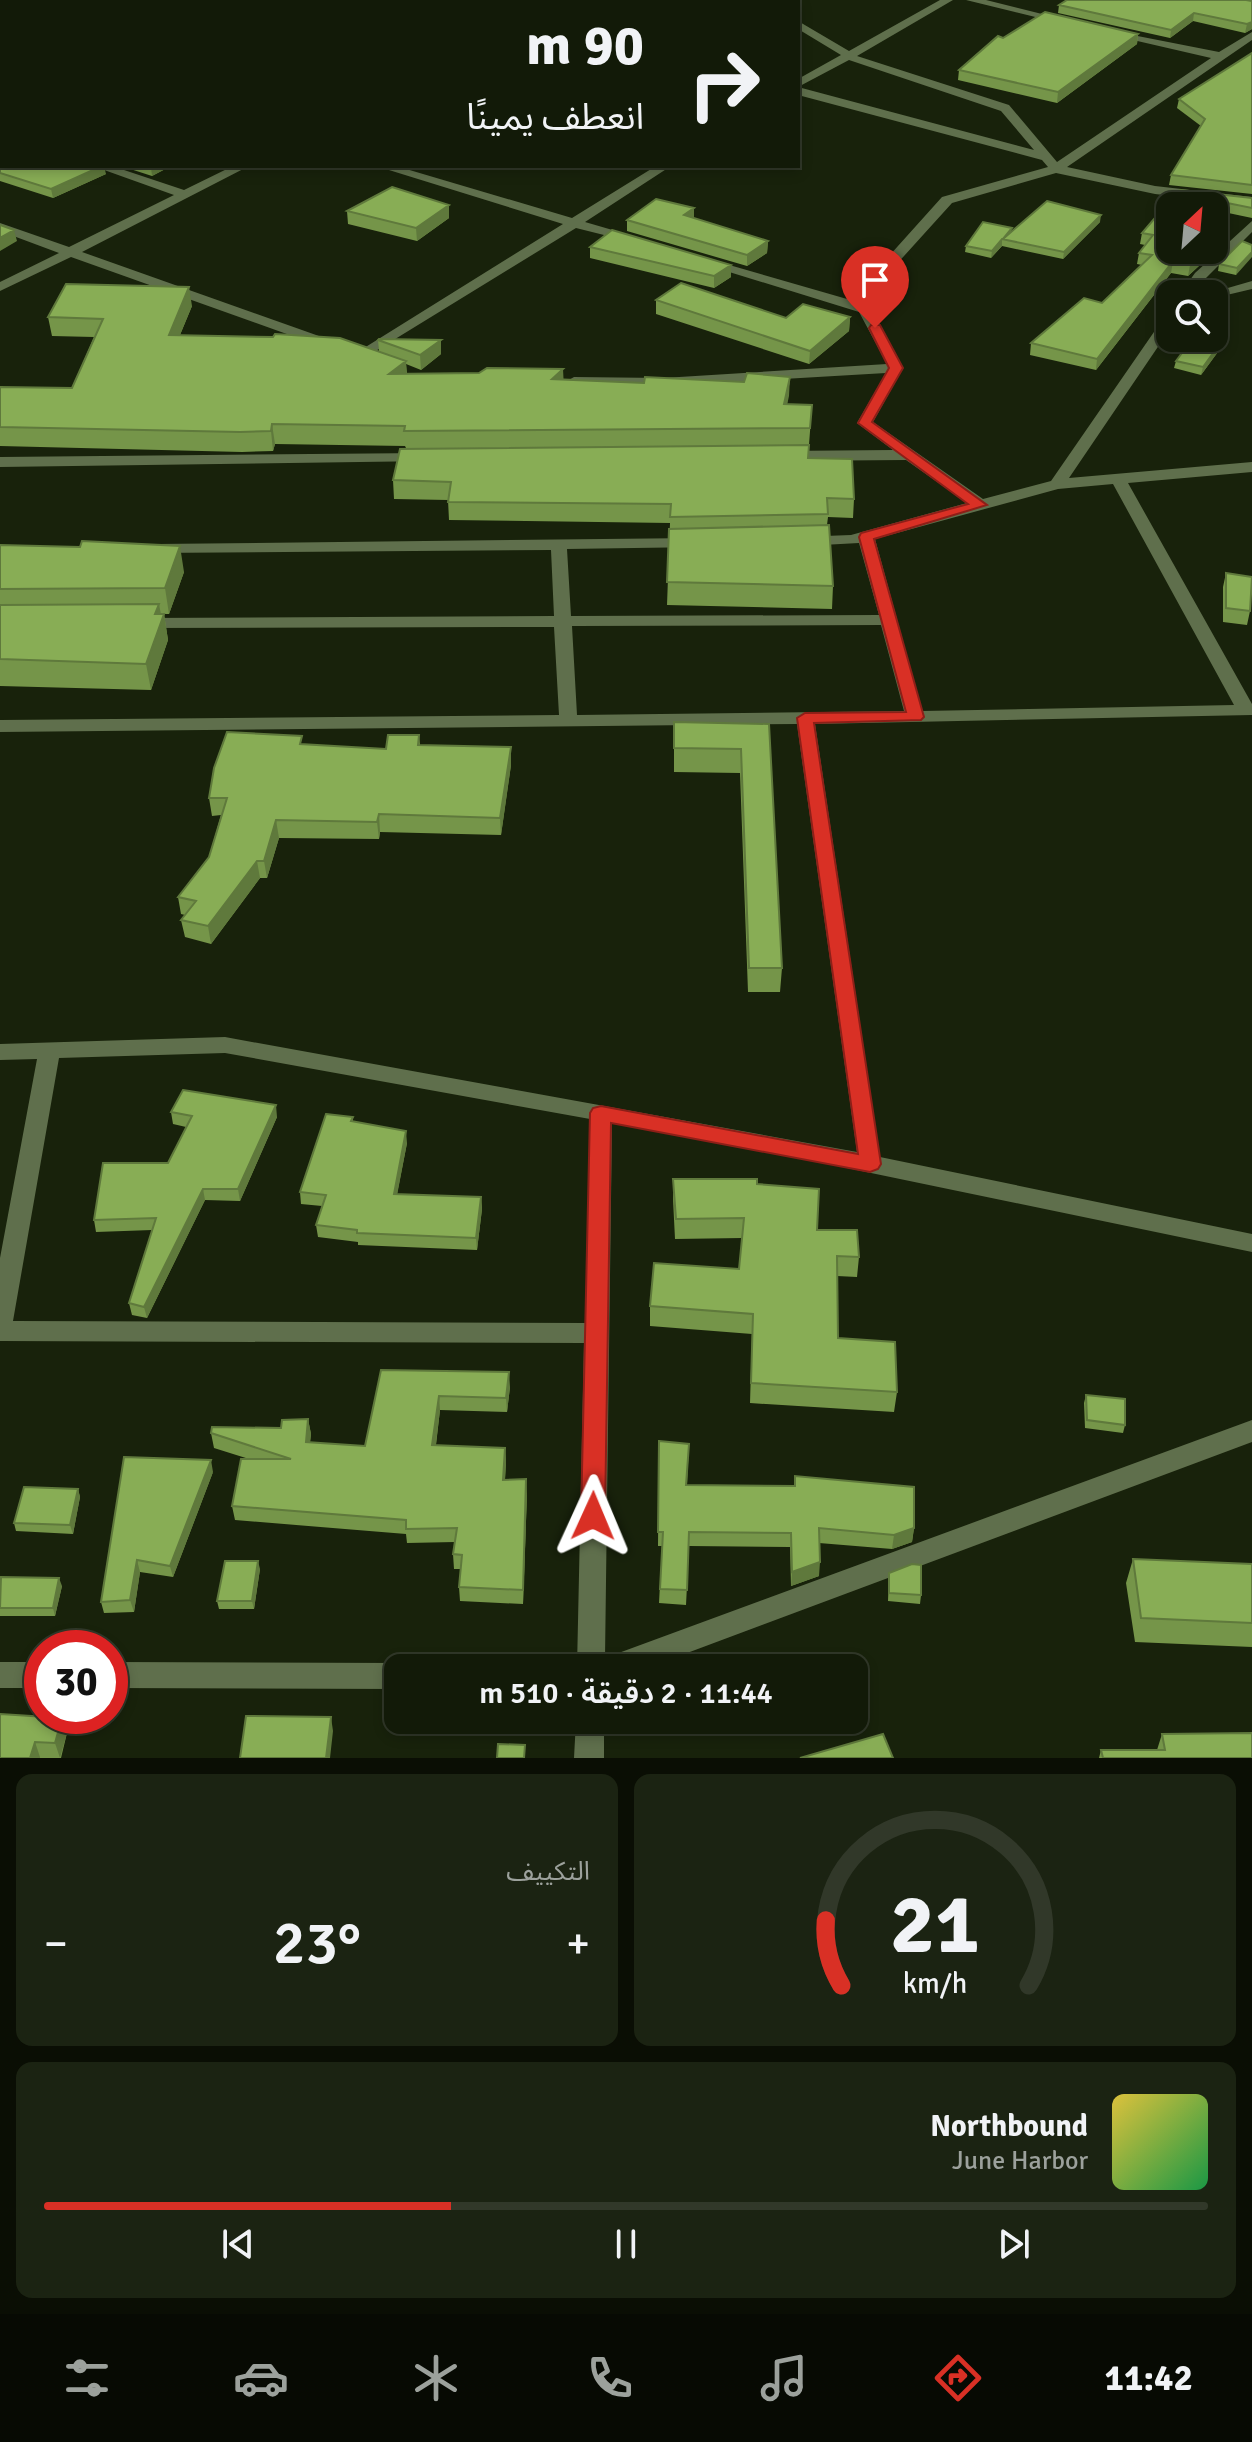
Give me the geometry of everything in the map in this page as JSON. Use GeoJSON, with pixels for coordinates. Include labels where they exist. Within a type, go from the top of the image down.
{"type":"FeatureCollection","features":[{"type":"Feature","properties":{"kind":"street"},"geometry":{"type":"LineString","coordinates":[[800,83],[948,0]]}},
{"type":"Feature","properties":{"kind":"street"},"geometry":{"type":"LineString","coordinates":[[971,0],[1080,25]]}},
{"type":"Feature","properties":{"kind":"street"},"geometry":{"type":"LineString","coordinates":[[800,25],[859,62],[1005,108],[1052,163]]}},
{"type":"Feature","properties":{"kind":"street"},"geometry":{"type":"LineString","coordinates":[[1095,28],[1220,56]]}},
{"type":"Feature","properties":{"kind":"street"},"geometry":{"type":"LineString","coordinates":[[896,368],[859,298],[947,200],[1052,163],[1252,35]]}},
{"type":"Feature","properties":{"kind":"street"},"geometry":{"type":"LineString","coordinates":[[800,92],[1155,190],[1252,201]]}},
{"type":"Feature","properties":{"kind":"street"},"geometry":{"type":"LineString","coordinates":[[105,168],[186,195]]}},
{"type":"Feature","properties":{"kind":"street"},"geometry":{"type":"LineString","coordinates":[[0,287],[239,168]]}},
{"type":"Feature","properties":{"kind":"street"},"geometry":{"type":"LineString","coordinates":[[389,168],[649,245]]}},
{"type":"Feature","properties":{"kind":"street"},"geometry":{"type":"LineString","coordinates":[[0,227],[368,358],[662,168]]}},
{"type":"Feature","properties":{"kind":"street"},"geometry":{"type":"LineString","coordinates":[[1197,280],[1252,225]]}},
{"type":"Feature","properties":{"kind":"street"},"geometry":{"type":"LineString","coordinates":[[694,259],[865,309]]}},
{"type":"Feature","properties":{"kind":"street"},"geometry":{"type":"LineString","coordinates":[[1228,291],[1252,285]]}},
{"type":"Feature","properties":{"kind":"street"},"geometry":{"type":"LineString","coordinates":[[1057,484],[1156,339]]}},
{"type":"Feature","properties":{"kind":"street"},"geometry":{"type":"LineString","coordinates":[[553,381],[663,382],[896,368]]}},
{"type":"Feature","properties":{"kind":"street"},"geometry":{"type":"LineString","coordinates":[[896,368],[865,423],[980,505]]}},
{"type":"Feature","properties":{"kind":"street"},"geometry":{"type":"LineString","coordinates":[[765,456],[909,455]]}},
{"type":"Feature","properties":{"kind":"street"},"geometry":{"type":"LineString","coordinates":[[0,462],[447,458]]}},
{"type":"Feature","properties":{"kind":"street"},"geometry":{"type":"LineString","coordinates":[[790,542],[866,537],[1057,484],[1252,467]]}},
{"type":"Feature","properties":{"kind":"street"},"geometry":{"type":"LineString","coordinates":[[0,726],[1251,714],[1118,479]]}},
{"type":"Feature","properties":{"kind":"street"},"geometry":{"type":"LineString","coordinates":[[866,537],[915,717]]}},
{"type":"Feature","properties":{"kind":"street"},"geometry":{"type":"LineString","coordinates":[[140,549],[713,543]]}},
{"type":"Feature","properties":{"kind":"street"},"geometry":{"type":"LineString","coordinates":[[559,546],[568,721]]}},
{"type":"Feature","properties":{"kind":"street"},"geometry":{"type":"LineString","coordinates":[[125,623],[889,620]]}},
{"type":"Feature","properties":{"kind":"street"},"geometry":{"type":"LineString","coordinates":[[805,718],[870,1164]]}},
{"type":"Feature","properties":{"kind":"street"},"geometry":{"type":"LineString","coordinates":[[0,1052],[225,1045],[870,1164],[1252,1243]]}},
{"type":"Feature","properties":{"kind":"street"},"geometry":{"type":"LineString","coordinates":[[49,1051],[0,1328],[597,1333]]}},
{"type":"Feature","properties":{"kind":"street"},"geometry":{"type":"LineString","coordinates":[[591,1654],[601,1113]]}},
{"type":"Feature","properties":{"kind":"street"},"geometry":{"type":"LineString","coordinates":[[650,1654],[1252,1431]]}},
{"type":"Feature","properties":{"kind":"street"},"geometry":{"type":"LineString","coordinates":[[0,1675],[24,1675]]}},
{"type":"Feature","properties":{"kind":"street"},"geometry":{"type":"LineString","coordinates":[[128,1675],[384,1676]]}},
{"type":"Feature","properties":{"kind":"street"},"geometry":{"type":"LineString","coordinates":[[589,1758],[590,1734]]}},
{"type":"Feature","properties":{"kind":"building"},"geometry":{"type":"Polygon","coordinates":[[[1067,0],[1246,0],[1252,1],[1252,22],[1247,24],[1194,13],[1171,30],[1059,5],[1067,0]]]}},
{"type":"Feature","properties":{"kind":"building"},"geometry":{"type":"Polygon","coordinates":[[[1045,12],[1138,34],[1058,92],[959,70],[998,36],[1003,38],[1045,12]]]}},
{"type":"Feature","properties":{"kind":"building"},"geometry":{"type":"Polygon","coordinates":[[[1252,53],[1252,185],[1171,175],[1205,119],[1179,99],[1252,53]]]}},
{"type":"Feature","properties":{"kind":"building"},"geometry":{"type":"Polygon","coordinates":[[[0,168],[98,168],[51,189],[0,173],[0,168]]]}},
{"type":"Feature","properties":{"kind":"building"},"geometry":{"type":"Polygon","coordinates":[[[392,187],[449,205],[416,228],[347,211],[392,187]]]}},
{"type":"Feature","properties":{"kind":"building"},"geometry":{"type":"Polygon","coordinates":[[[1228,195],[1252,198],[1252,208],[1228,203],[1228,195]]]}},
{"type":"Feature","properties":{"kind":"building"},"geometry":{"type":"Polygon","coordinates":[[[656,199],[694,208],[684,215],[768,241],[747,255],[627,220],[656,199]]]}},
{"type":"Feature","properties":{"kind":"building"},"geometry":{"type":"Polygon","coordinates":[[[1047,201],[1101,215],[1064,252],[1002,239],[992,251],[966,246],[983,222],[1012,228],[1003,239],[1047,201]]]}},
{"type":"Feature","properties":{"kind":"building"},"geometry":{"type":"Polygon","coordinates":[[[1156,217],[1156,264],[1171,264],[1097,359],[1031,343],[1084,298],[1102,303],[1152,255],[1139,253],[1153,235],[1142,233],[1156,217]]]}},
{"type":"Feature","properties":{"kind":"building"},"geometry":{"type":"Polygon","coordinates":[[[0,225],[14,230],[0,238],[0,225]]]}},
{"type":"Feature","properties":{"kind":"building"},"geometry":{"type":"Polygon","coordinates":[[[612,230],[731,265],[714,276],[590,247],[612,230]]]}},
{"type":"Feature","properties":{"kind":"building"},"geometry":{"type":"Polygon","coordinates":[[[1242,241],[1252,245],[1252,252],[1237,268],[1219,264],[1228,264],[1228,255],[1242,241]]]}},
{"type":"Feature","properties":{"kind":"building"},"geometry":{"type":"Polygon","coordinates":[[[681,283],[786,318],[803,304],[850,317],[810,351],[656,300],[681,283]]]}},
{"type":"Feature","properties":{"kind":"building"},"geometry":{"type":"Polygon","coordinates":[[[66,284],[189,287],[169,335],[273,337],[275,334],[340,338],[406,361],[389,374],[479,373],[487,368],[563,369],[552,379],[644,383],[645,377],[744,382],[747,373],[790,377],[784,404],[812,405],[810,428],[404,431],[405,426],[272,424],[271,431],[240,432],[0,427],[0,387],[72,388],[103,319],[48,317],[66,284]]]}},
{"type":"Feature","properties":{"kind":"building"},"geometry":{"type":"Polygon","coordinates":[[[379,339],[441,340],[420,355],[379,339]]]}},
{"type":"Feature","properties":{"kind":"building"},"geometry":{"type":"Polygon","coordinates":[[[1183,352],[1214,352],[1203,367],[1176,361],[1183,352]]]}},
{"type":"Feature","properties":{"kind":"building"},"geometry":{"type":"Polygon","coordinates":[[[809,445],[808,458],[852,459],[854,499],[827,498],[828,514],[670,517],[671,504],[448,502],[451,482],[393,480],[400,449],[809,445]]]}},
{"type":"Feature","properties":{"kind":"building"},"geometry":{"type":"Polygon","coordinates":[[[829,525],[833,586],[667,582],[669,529],[829,525]]]}},
{"type":"Feature","properties":{"kind":"building"},"geometry":{"type":"Polygon","coordinates":[[[82,541],[180,546],[165,588],[0,589],[0,545],[80,547],[82,541]]]}},
{"type":"Feature","properties":{"kind":"building"},"geometry":{"type":"Polygon","coordinates":[[[1226,573],[1252,577],[1250,611],[1226,608],[1226,573]]]}},
{"type":"Feature","properties":{"kind":"building"},"geometry":{"type":"Polygon","coordinates":[[[159,604],[155,614],[164,614],[146,664],[0,659],[0,605],[159,604]]]}},
{"type":"Feature","properties":{"kind":"building"},"geometry":{"type":"Polygon","coordinates":[[[674,722],[769,724],[782,968],[749,968],[741,749],[674,748],[674,722]]]}},
{"type":"Feature","properties":{"kind":"building"},"geometry":{"type":"Polygon","coordinates":[[[227,732],[302,736],[300,744],[386,749],[388,735],[419,735],[418,745],[511,747],[500,818],[379,814],[377,822],[276,820],[264,861],[257,861],[208,926],[181,920],[196,901],[178,897],[209,857],[227,798],[209,798],[214,768],[227,732]]]}},
{"type":"Feature","properties":{"kind":"building"},"geometry":{"type":"Polygon","coordinates":[[[183,1090],[276,1105],[238,1189],[203,1189],[144,1307],[129,1303],[156,1218],[94,1220],[103,1163],[168,1163],[192,1116],[171,1112],[183,1090]]]}},
{"type":"Feature","properties":{"kind":"building"},"geometry":{"type":"Polygon","coordinates":[[[326,1114],[353,1117],[351,1121],[406,1131],[394,1194],[481,1197],[476,1238],[357,1233],[357,1230],[316,1225],[326,1195],[300,1192],[326,1114]]]}},
{"type":"Feature","properties":{"kind":"building"},"geometry":{"type":"Polygon","coordinates":[[[673,1179],[757,1179],[757,1184],[819,1189],[817,1230],[857,1230],[859,1257],[837,1256],[838,1338],[895,1342],[897,1392],[751,1383],[753,1314],[650,1306],[654,1263],[739,1269],[744,1218],[676,1219],[673,1179]]]}},
{"type":"Feature","properties":{"kind":"building"},"geometry":{"type":"Polygon","coordinates":[[[381,1370],[509,1372],[506,1398],[439,1396],[432,1445],[505,1448],[503,1480],[526,1479],[523,1590],[459,1587],[462,1555],[453,1554],[457,1528],[406,1529],[406,1520],[232,1506],[241,1459],[291,1459],[211,1433],[212,1427],[281,1428],[282,1420],[308,1419],[306,1442],[365,1446],[381,1370]]]}},
{"type":"Feature","properties":{"kind":"building"},"geometry":{"type":"Polygon","coordinates":[[[1086,1395],[1125,1399],[1125,1425],[1087,1420],[1086,1395]]]}},
{"type":"Feature","properties":{"kind":"building"},"geometry":{"type":"Polygon","coordinates":[[[659,1441],[689,1444],[686,1485],[795,1486],[795,1476],[914,1487],[914,1528],[894,1535],[819,1528],[820,1562],[792,1572],[791,1533],[689,1532],[687,1590],[660,1589],[663,1532],[658,1532],[659,1441]]]}},
{"type":"Feature","properties":{"kind":"building"},"geometry":{"type":"Polygon","coordinates":[[[124,1457],[211,1460],[170,1566],[137,1560],[130,1600],[101,1602],[124,1457]]]}},
{"type":"Feature","properties":{"kind":"building"},"geometry":{"type":"Polygon","coordinates":[[[24,1487],[78,1489],[70,1525],[14,1523],[24,1487]]]}},
{"type":"Feature","properties":{"kind":"building"},"geometry":{"type":"Polygon","coordinates":[[[1133,1559],[1252,1564],[1252,1623],[1141,1618],[1133,1559]]]}},
{"type":"Feature","properties":{"kind":"building"},"geometry":{"type":"Polygon","coordinates":[[[225,1561],[258,1561],[252,1601],[217,1601],[225,1561]]]}},
{"type":"Feature","properties":{"kind":"building"},"geometry":{"type":"Polygon","coordinates":[[[912,1564],[921,1565],[921,1595],[889,1593],[889,1573],[912,1564]]]}},
{"type":"Feature","properties":{"kind":"building"},"geometry":{"type":"Polygon","coordinates":[[[1,1577],[59,1578],[53,1608],[0,1608],[1,1577]]]}},
{"type":"Feature","properties":{"kind":"building"},"geometry":{"type":"Polygon","coordinates":[[[0,1714],[24,1716],[24,1734],[58,1734],[55,1743],[35,1742],[30,1758],[0,1758],[0,1714]]]}},
{"type":"Feature","properties":{"kind":"building"},"geometry":{"type":"Polygon","coordinates":[[[246,1716],[331,1717],[326,1758],[240,1758],[246,1716]]]}},
{"type":"Feature","properties":{"kind":"building"},"geometry":{"type":"Polygon","coordinates":[[[1252,1733],[1252,1758],[1103,1758],[1101,1750],[1165,1750],[1162,1734],[1252,1733]]]}},
{"type":"Feature","properties":{"kind":"building"},"geometry":{"type":"Polygon","coordinates":[[[883,1734],[893,1758],[800,1758],[883,1734]]]}},
{"type":"Feature","properties":{"kind":"building"},"geometry":{"type":"Polygon","coordinates":[[[498,1744],[525,1745],[524,1758],[497,1758],[498,1744]]]}},
{"type":"Feature","properties":{"kind":"route"},"geometry":{"type":"LineString","coordinates":[[593,1516],[601,1113],[870,1164],[805,718],[915,717],[866,537],[980,505],[865,423],[896,368],[875,328]]}}]}
